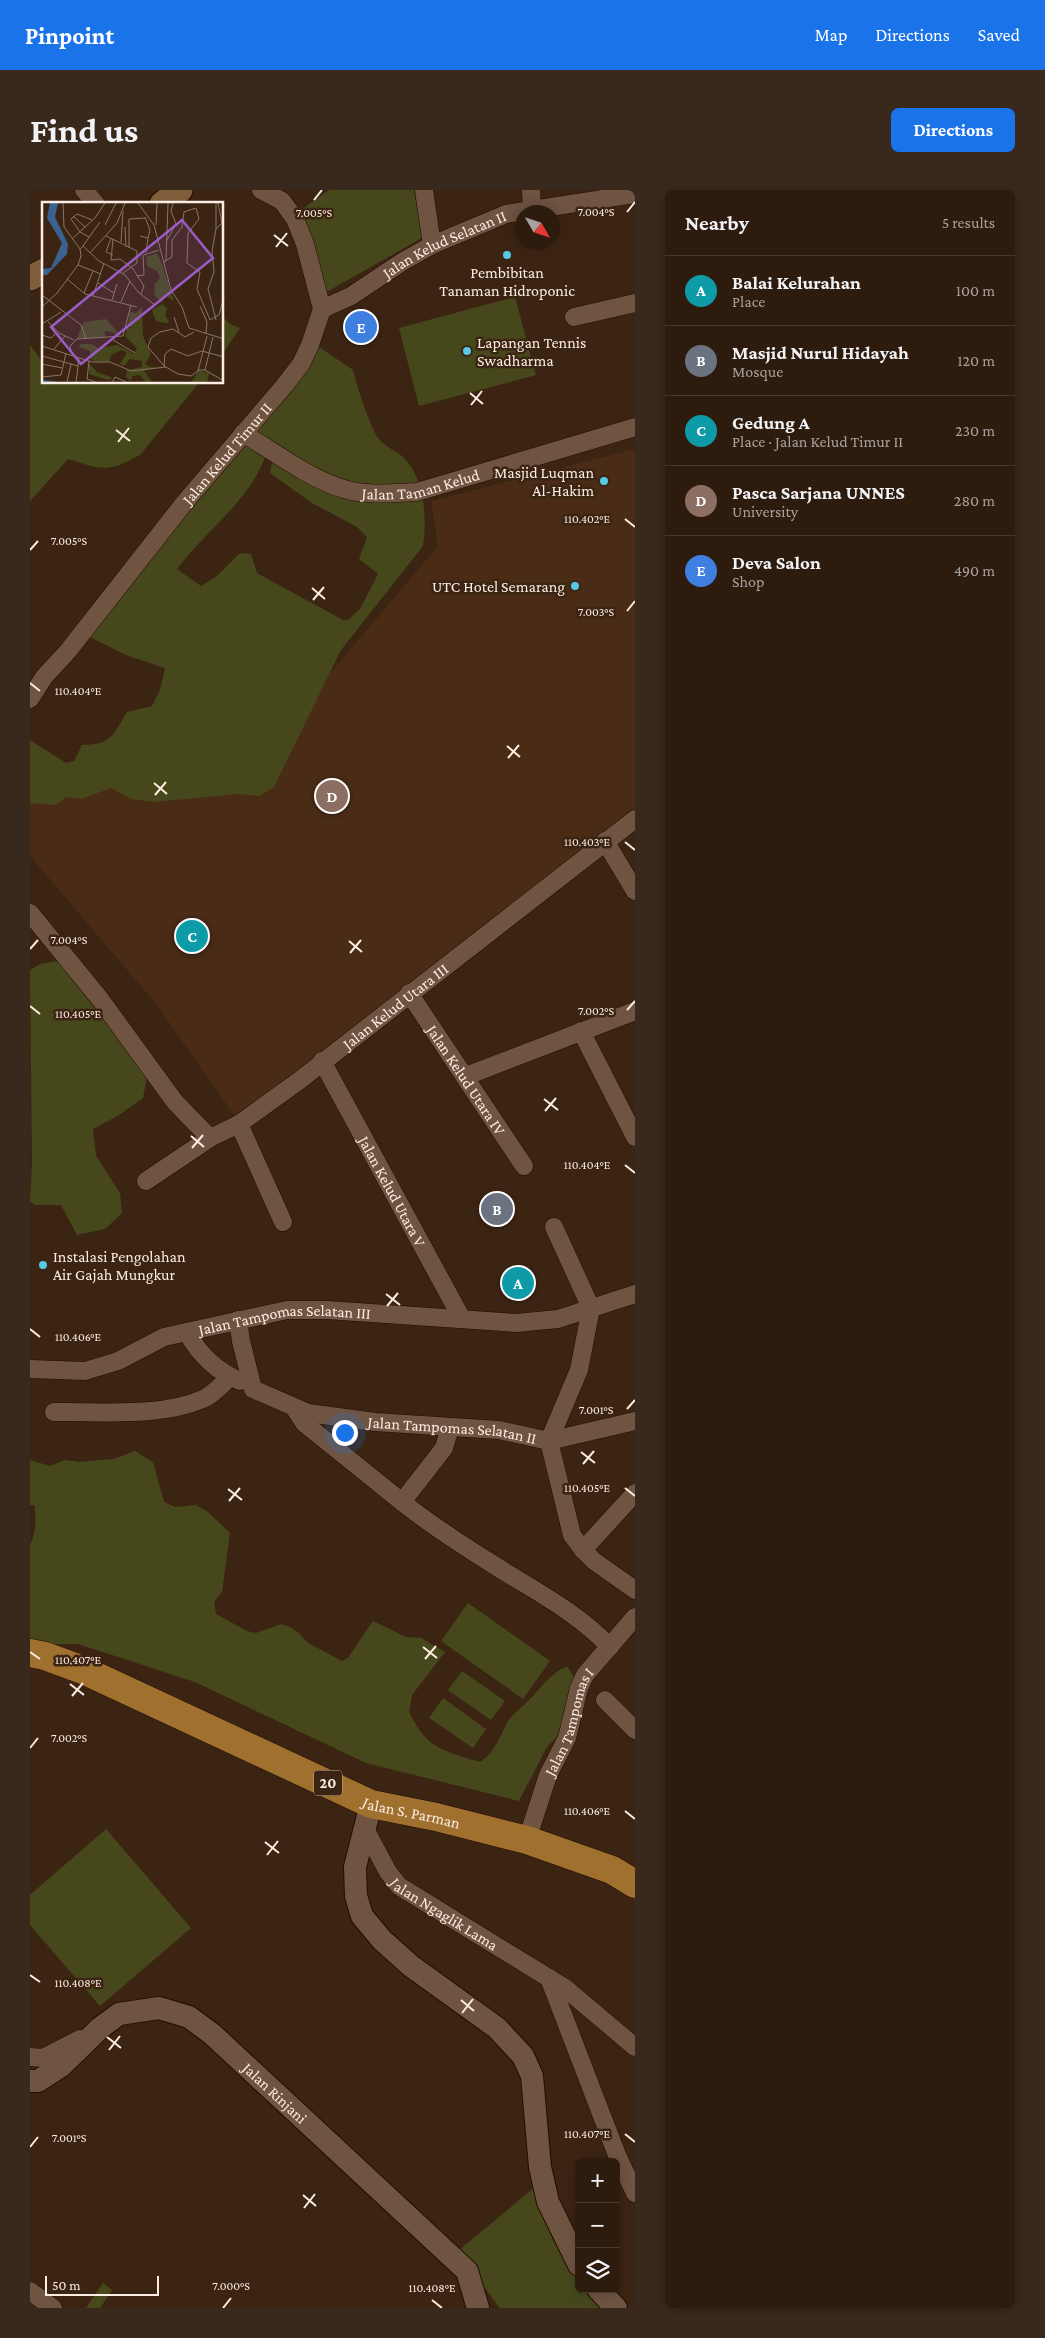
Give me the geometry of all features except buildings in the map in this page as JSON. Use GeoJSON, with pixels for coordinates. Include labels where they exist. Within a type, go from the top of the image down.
{"type":"FeatureCollection","features":[{"type":"Feature","properties":{"kind":"highway","name":"Jalan S. Parman"},"geometry":{"type":"LineString","coordinates":[[30,1653],[45,1656],[83,1670],[368,1815],[436,1816],[528,1840],[612,1870],[635,1884]]}},
{"type":"Feature","properties":{"kind":"main road"},"geometry":{"type":"LineString","coordinates":[[165,202],[180,190]]}},
{"type":"Feature","properties":{"kind":"main road"},"geometry":{"type":"LineString","coordinates":[[30,278],[42,272]]}},
{"type":"Feature","properties":{"kind":"street"},"geometry":{"type":"LineString","coordinates":[[84,190],[94,202]]}},
{"type":"Feature","properties":{"kind":"street"},"geometry":{"type":"LineString","coordinates":[[261,190],[282,201],[295,219],[305,244],[322,309]]}},
{"type":"Feature","properties":{"kind":"street"},"geometry":{"type":"LineString","coordinates":[[424,190],[432,245]]}},
{"type":"Feature","properties":{"kind":"street"},"geometry":{"type":"LineString","coordinates":[[531,190],[532,205]]}},
{"type":"Feature","properties":{"kind":"street","name":"Jalan Kelud Selatan II"},"geometry":{"type":"LineString","coordinates":[[559,205],[635,194]]}},
{"type":"Feature","properties":{"kind":"street","name":"Jalan Kelud Selatan II"},"geometry":{"type":"LineString","coordinates":[[322,309],[350,296],[432,245],[506,214],[515,212]]}},
{"type":"Feature","properties":{"kind":"street"},"geometry":{"type":"LineString","coordinates":[[574,317],[635,303]]}},
{"type":"Feature","properties":{"kind":"street","name":"Jalan Kelud Timur II"},"geometry":{"type":"LineString","coordinates":[[30,699],[37,682],[68,651],[185,502],[301,364],[310,345],[322,309]]}},
{"type":"Feature","properties":{"kind":"street","name":"Jalan Taman Kelud"},"geometry":{"type":"LineString","coordinates":[[243,433],[323,482],[346,490],[388,494],[417,492],[635,427]]}},
{"type":"Feature","properties":{"kind":"street","name":"Jalan Kelud Utara III"},"geometry":{"type":"LineString","coordinates":[[146,1181],[210,1138],[239,1124],[635,818]]}},
{"type":"Feature","properties":{"kind":"street"},"geometry":{"type":"LineString","coordinates":[[605,841],[635,892]]}},
{"type":"Feature","properties":{"kind":"street"},"geometry":{"type":"LineString","coordinates":[[30,913],[100,999],[175,1102],[210,1138]]}},
{"type":"Feature","properties":{"kind":"street","name":"Jalan Kelud Utara IV"},"geometry":{"type":"LineString","coordinates":[[409,993],[466,1076],[524,1166]]}},
{"type":"Feature","properties":{"kind":"street"},"geometry":{"type":"LineString","coordinates":[[466,1076],[581,1030],[635,1011]]}},
{"type":"Feature","properties":{"kind":"street"},"geometry":{"type":"LineString","coordinates":[[581,1030],[635,1137]]}},
{"type":"Feature","properties":{"kind":"street","name":"Jalan Kelud Utara V"},"geometry":{"type":"LineString","coordinates":[[322,1061],[462,1319]]}},
{"type":"Feature","properties":{"kind":"street"},"geometry":{"type":"LineString","coordinates":[[239,1124],[271,1190],[283,1222]]}},
{"type":"Feature","properties":{"kind":"street"},"geometry":{"type":"LineString","coordinates":[[554,1227],[591,1308]]}},
{"type":"Feature","properties":{"kind":"street","name":"Jalan Tampomas Selatan III"},"geometry":{"type":"LineString","coordinates":[[30,1369],[74,1372],[118,1361],[164,1337],[188,1334],[238,1320],[287,1310],[516,1323],[550,1320],[635,1294]]}},
{"type":"Feature","properties":{"kind":"street","name":"Jalan Tampomas Selatan II"},"geometry":{"type":"LineString","coordinates":[[591,1308],[579,1370],[548,1441],[572,1535],[594,1561],[635,1590]]}},
{"type":"Feature","properties":{"kind":"street"},"geometry":{"type":"LineString","coordinates":[[238,1320],[240,1341],[252,1389]]}},
{"type":"Feature","properties":{"kind":"street","name":"Jalan Tampomas Selatan II"},"geometry":{"type":"LineString","coordinates":[[188,1334],[196,1349],[208,1361],[230,1377],[295,1409],[308,1413],[375,1422],[499,1430],[548,1441]]}},
{"type":"Feature","properties":{"kind":"street"},"geometry":{"type":"LineString","coordinates":[[54,1412],[130,1411],[177,1406],[205,1398],[230,1377]]}},
{"type":"Feature","properties":{"kind":"street"},"geometry":{"type":"LineString","coordinates":[[295,1409],[304,1423],[425,1521],[556,1602],[595,1631],[610,1646]]}},
{"type":"Feature","properties":{"kind":"street"},"geometry":{"type":"LineString","coordinates":[[548,1441],[635,1421]]}},
{"type":"Feature","properties":{"kind":"street"},"geometry":{"type":"LineString","coordinates":[[402,1502],[444,1448],[450,1427]]}},
{"type":"Feature","properties":{"kind":"street"},"geometry":{"type":"LineString","coordinates":[[583,1550],[625,1501],[635,1493]]}},
{"type":"Feature","properties":{"kind":"street","name":"Jalan Tampomas I"},"geometry":{"type":"LineString","coordinates":[[528,1840],[548,1775],[567,1738],[579,1688],[585,1675],[635,1617]]}},
{"type":"Feature","properties":{"kind":"street"},"geometry":{"type":"LineString","coordinates":[[604,1700],[635,1730]]}},
{"type":"Feature","properties":{"kind":"street"},"geometry":{"type":"LineString","coordinates":[[368,1815],[355,1867],[356,1896],[362,1916],[382,1940],[410,1966],[498,2028],[524,2056],[532,2076],[540,2168],[548,2202],[575,2257]]}},
{"type":"Feature","properties":{"kind":"street","name":"Jalan Ngaglik Lama"},"geometry":{"type":"LineString","coordinates":[[368,1815],[388,1872],[399,1886],[565,1988],[635,2047]]}},
{"type":"Feature","properties":{"kind":"street"},"geometry":{"type":"LineString","coordinates":[[549,1978],[617,2155],[635,2193]]}},
{"type":"Feature","properties":{"kind":"street","name":"Jalan Rinjani"},"geometry":{"type":"LineString","coordinates":[[30,2081],[38,2081],[61,2066],[100,2028],[119,2014],[159,2008],[188,2017],[212,2034],[466,2271],[478,2308]]}},
{"type":"Feature","properties":{"kind":"street"},"geometry":{"type":"LineString","coordinates":[[30,2058],[43,2058],[60,2051],[100,2028]]}},
{"type":"Feature","properties":{"kind":"street"},"geometry":{"type":"LineString","coordinates":[[30,2291],[53,2308]]}},
{"type":"Feature","properties":{"kind":"street"},"geometry":{"type":"LineString","coordinates":[[602,2293],[616,2308]]}},
{"type":"Feature","properties":{"kind":"shaded area"},"geometry":{"type":"Polygon","coordinates":[[[635,449],[635,810],[397,996],[241,1125],[156,1004],[30,856],[30,782],[264,751],[438,546],[431,501],[635,449]]]}},
{"type":"Feature","properties":{"kind":"green space"},"geometry":{"type":"Polygon","coordinates":[[[329,190],[414,190],[422,238],[323,294],[302,209],[329,190]]]}},
{"type":"Feature","properties":{"kind":"green space","name":"Lapangan Tennis Swadharma"},"geometry":{"type":"Polygon","coordinates":[[[515,297],[536,375],[419,406],[399,328],[515,297]]]}},
{"type":"Feature","properties":{"kind":"green space"},"geometry":{"type":"Polygon","coordinates":[[[224,318],[230,324],[240,328],[224,352],[224,318]]]}},
{"type":"Feature","properties":{"kind":"green space"},"geometry":{"type":"Polygon","coordinates":[[[30,345],[42,361],[42,384],[198,384],[140,455],[120,465],[107,468],[94,467],[68,459],[30,501],[30,345]]]}},
{"type":"Feature","properties":{"kind":"green space"},"geometry":{"type":"Polygon","coordinates":[[[319,347],[353,370],[364,406],[376,434],[382,442],[404,458],[411,467],[423,500],[425,524],[423,546],[341,650],[274,787],[260,796],[238,794],[153,802],[131,799],[111,788],[81,799],[66,797],[56,805],[30,803],[30,740],[66,763],[74,761],[82,745],[100,743],[110,738],[127,712],[152,706],[160,690],[165,668],[126,655],[88,636],[237,437],[266,455],[249,487],[177,569],[201,586],[217,576],[240,553],[251,554],[257,573],[343,620],[348,620],[360,609],[378,574],[359,559],[367,537],[357,527],[312,503],[270,473],[273,457],[247,427],[298,361],[319,347]]]}},
{"type":"Feature","properties":{"kind":"green space"},"geometry":{"type":"Polygon","coordinates":[[[58,961],[147,1076],[143,1098],[119,1115],[93,1129],[96,1156],[120,1193],[122,1213],[105,1229],[77,1235],[61,1205],[35,1205],[30,1201],[32,1165],[30,970],[40,964],[58,961]]]}},
{"type":"Feature","properties":{"kind":"green space"},"geometry":{"type":"Polygon","coordinates":[[[135,1451],[153,1462],[164,1502],[175,1507],[196,1505],[208,1512],[230,1533],[222,1592],[214,1602],[216,1614],[247,1631],[256,1633],[282,1624],[299,1633],[308,1643],[342,1661],[348,1658],[373,1621],[406,1637],[421,1638],[445,1652],[412,1695],[409,1712],[422,1734],[437,1747],[480,1762],[490,1754],[513,1715],[551,1677],[567,1666],[575,1679],[567,1726],[547,1747],[519,1801],[366,1763],[195,1682],[78,1644],[30,1644],[30,1545],[36,1521],[34,1505],[30,1505],[30,1460],[50,1466],[65,1460],[79,1462],[114,1459],[135,1451]]]}},
{"type":"Feature","properties":{"kind":"green space"},"geometry":{"type":"Polygon","coordinates":[[[468,1603],[550,1661],[523,1699],[441,1641],[468,1603]]]}},
{"type":"Feature","properties":{"kind":"green space"},"geometry":{"type":"Polygon","coordinates":[[[462,1671],[505,1701],[491,1720],[448,1690],[462,1671]]]}},
{"type":"Feature","properties":{"kind":"green space"},"geometry":{"type":"Polygon","coordinates":[[[443,1698],[486,1729],[473,1748],[429,1718],[443,1698]]]}},
{"type":"Feature","properties":{"kind":"green space"},"geometry":{"type":"Polygon","coordinates":[[[106,1829],[191,1928],[100,2006],[30,1925],[30,1895],[106,1829]]]}},
{"type":"Feature","properties":{"kind":"green space"},"geometry":{"type":"Polygon","coordinates":[[[535,2187],[553,2240],[575,2271],[575,2293],[590,2293],[600,2308],[500,2308],[457,2252],[535,2187]]]}},
{"type":"Feature","properties":{"kind":"green space"},"geometry":{"type":"Polygon","coordinates":[[[103,2283],[112,2290],[100,2308],[86,2308],[103,2283]]]}},
{"type":"Feature","properties":{"kind":"place","name":"Pembibitan Tanaman Hidroponic"},"geometry":{"type":"Point","coordinates":[507,255]}},
{"type":"Feature","properties":{"kind":"place","name":"Deva Salon"},"geometry":{"type":"Point","coordinates":[361,327]}},
{"type":"Feature","properties":{"kind":"place","name":"Lapangan Tennis Swadharma"},"geometry":{"type":"Point","coordinates":[467,351]}},
{"type":"Feature","properties":{"kind":"place","name":"Masjid Luqman Al-Hakim"},"geometry":{"type":"Point","coordinates":[604,481]}},
{"type":"Feature","properties":{"kind":"place","name":"UTC Hotel Semarang"},"geometry":{"type":"Point","coordinates":[575,586]}},
{"type":"Feature","properties":{"kind":"place","name":"Pasca Sarjana UNNES"},"geometry":{"type":"Point","coordinates":[332,796]}},
{"type":"Feature","properties":{"kind":"place","name":"Gedung A"},"geometry":{"type":"Point","coordinates":[192,936]}},
{"type":"Feature","properties":{"kind":"place","name":"Masjid Nurul Hidayah"},"geometry":{"type":"Point","coordinates":[497,1209]}},
{"type":"Feature","properties":{"kind":"place","name":"Instalasi Pengolahan Air Gajah Mungkur"},"geometry":{"type":"Point","coordinates":[43,1265]}},
{"type":"Feature","properties":{"kind":"place","name":"Balai Kelurahan"},"geometry":{"type":"Point","coordinates":[518,1283]}}]}
